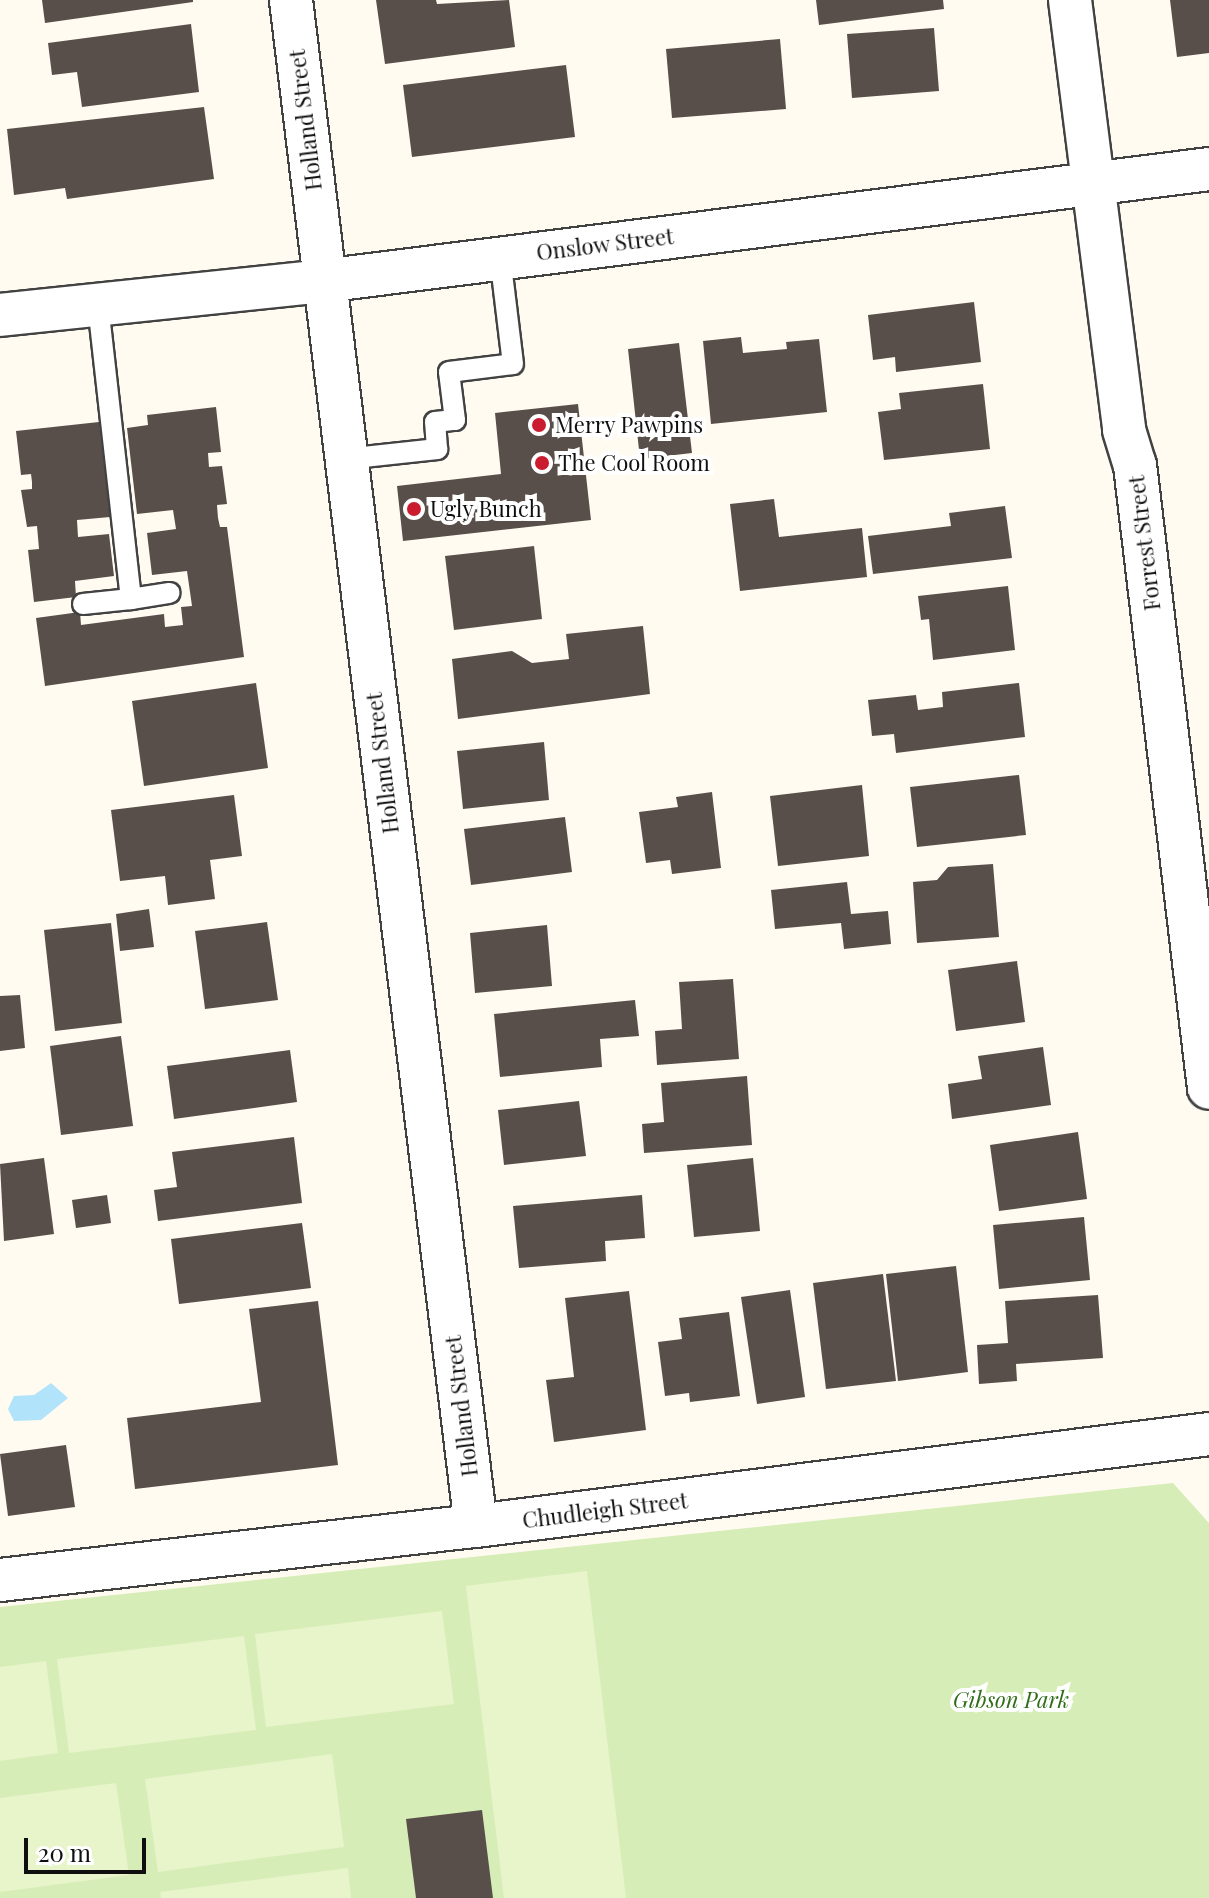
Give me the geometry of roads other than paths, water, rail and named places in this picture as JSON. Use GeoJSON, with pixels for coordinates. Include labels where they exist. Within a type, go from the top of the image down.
{"type":"FeatureCollection","features":[{"type":"Feature","properties":{"kind":"street","name":"Holland Street"},"geometry":{"type":"LineString","coordinates":[[291,0],[476,1526]]}},
{"type":"Feature","properties":{"kind":"street","name":"Forrest Street"},"geometry":{"type":"LineString","coordinates":[[1070,0],[1124,430],[1135,465],[1209,1088]]}},
{"type":"Feature","properties":{"kind":"street","name":"Onslow Street"},"geometry":{"type":"LineString","coordinates":[[0,315],[323,281],[1209,169]]}},
{"type":"Feature","properties":{"kind":"street","name":"Chudleigh Street"},"geometry":{"type":"LineString","coordinates":[[0,1580],[476,1526],[1209,1434]]}},
{"type":"Feature","properties":{"kind":"lane"},"geometry":{"type":"LineString","coordinates":[[345,459],[437,449],[435,422],[455,420],[449,372],[513,364],[500,257]]}},
{"type":"Feature","properties":{"kind":"lane"},"geometry":{"type":"LineString","coordinates":[[98,305],[131,599]]}},
{"type":"Feature","properties":{"kind":"lane"},"geometry":{"type":"LineString","coordinates":[[83,604],[170,593]]}},
{"type":"Feature","properties":{"kind":"water"},"geometry":{"type":"Polygon","coordinates":[[[51,1383],[68,1398],[41,1420],[14,1421],[8,1409],[14,1396],[34,1395],[51,1383]]]}},
{"type":"Feature","properties":{"kind":"place","name":"Merry Pawpins"},"geometry":{"type":"Point","coordinates":[539,425]}},
{"type":"Feature","properties":{"kind":"place","name":"The Cool Room"},"geometry":{"type":"Point","coordinates":[542,463]}},
{"type":"Feature","properties":{"kind":"place","name":"Ugly Bunch"},"geometry":{"type":"Point","coordinates":[414,509]}},
{"type":"Feature","properties":{"kind":"park label","name":"Gibson Park"},"geometry":{"type":"Point","coordinates":[1011,1700]}}]}
